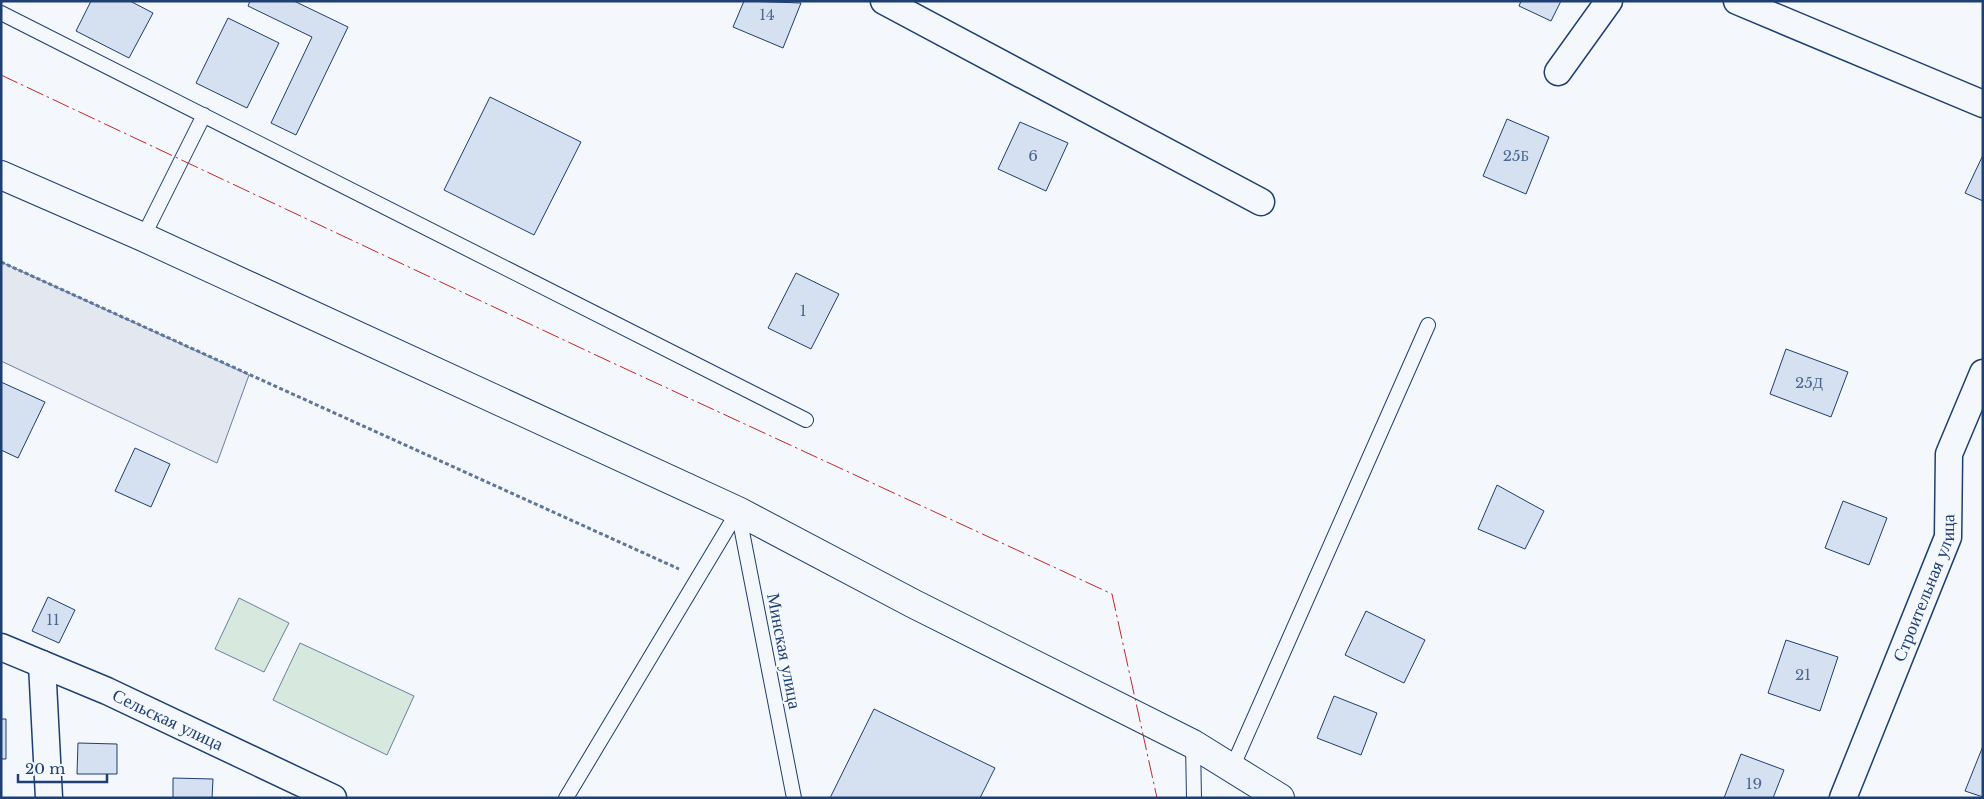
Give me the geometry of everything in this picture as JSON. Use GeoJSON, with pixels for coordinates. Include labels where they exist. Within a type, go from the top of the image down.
{"type":"FeatureCollection","features":[{"type":"Feature","properties":{"kind":"main road"},"geometry":{"type":"LineString","coordinates":[[1,175],[143,237],[738,511],[914,604],[1193,744],[1280,798]]}},
{"type":"Feature","properties":{"kind":"street"},"geometry":{"type":"LineString","coordinates":[[884,1],[1261,202]]}},
{"type":"Feature","properties":{"kind":"street"},"geometry":{"type":"LineString","coordinates":[[1558,72],[1609,1]]}},
{"type":"Feature","properties":{"kind":"street"},"geometry":{"type":"LineString","coordinates":[[1737,1],[1983,104]]}},
{"type":"Feature","properties":{"kind":"street","name":"Строительная улица"},"geometry":{"type":"LineString","coordinates":[[1843,798],[1948,537],[1949,454],[1983,373]]}},
{"type":"Feature","properties":{"kind":"street","name":"Сельская улица"},"geometry":{"type":"LineString","coordinates":[[1,647],[107,691],[333,798]]}},
{"type":"Feature","properties":{"kind":"street"},"geometry":{"type":"LineString","coordinates":[[42,664],[49,798]]}},
{"type":"Feature","properties":{"kind":"lane"},"geometry":{"type":"LineString","coordinates":[[1,13],[806,420]]}},
{"type":"Feature","properties":{"kind":"lane"},"geometry":{"type":"LineString","coordinates":[[143,237],[204,115]]}},
{"type":"Feature","properties":{"kind":"lane"},"geometry":{"type":"LineString","coordinates":[[1232,768],[1428,325]]}},
{"type":"Feature","properties":{"kind":"lane"},"geometry":{"type":"LineString","coordinates":[[566,798],[738,511]]}},
{"type":"Feature","properties":{"kind":"lane","name":"Минская улица"},"geometry":{"type":"LineString","coordinates":[[738,511],[794,798]]}},
{"type":"Feature","properties":{"kind":"lane"},"geometry":{"type":"LineString","coordinates":[[1193,744],[1194,798]]}},
{"type":"Feature","properties":{"kind":"path"},"geometry":{"type":"LineString","coordinates":[[1,262],[698,578]]}},
{"type":"Feature","properties":{"kind":"shaded area"},"geometry":{"type":"Polygon","coordinates":[[[1,262],[249,375],[217,463],[1,361],[1,262]]]}},
{"type":"Feature","properties":{"kind":"shaded area"},"geometry":{"type":"Polygon","coordinates":[[[239,598],[289,623],[264,672],[215,649],[239,598]]]}},
{"type":"Feature","properties":{"kind":"shaded area"},"geometry":{"type":"Polygon","coordinates":[[[300,643],[414,696],[387,755],[273,700],[300,643]]]}},
{"type":"Feature","properties":{"kind":"building"},"geometry":{"type":"Polygon","coordinates":[[[91,1],[130,1],[153,13],[129,58],[76,31],[91,1]]]}},
{"type":"Feature","properties":{"kind":"building"},"geometry":{"type":"Polygon","coordinates":[[[250,1],[294,1],[348,27],[296,135],[271,123],[312,37],[248,6],[250,1]]]}},
{"type":"Feature","properties":{"kind":"building"},"geometry":{"type":"Polygon","coordinates":[[[744,1],[801,3],[783,48],[733,27],[744,1]]]}},
{"type":"Feature","properties":{"kind":"building"},"geometry":{"type":"Polygon","coordinates":[[[1521,1],[1561,1],[1551,21],[1519,6],[1521,1]]]}},
{"type":"Feature","properties":{"kind":"building"},"geometry":{"type":"Polygon","coordinates":[[[228,18],[279,43],[247,108],[196,83],[228,18]]]}},
{"type":"Feature","properties":{"kind":"building"},"geometry":{"type":"Polygon","coordinates":[[[490,97],[581,142],[534,235],[444,190],[490,97]]]}},
{"type":"Feature","properties":{"kind":"building"},"geometry":{"type":"Polygon","coordinates":[[[1507,119],[1549,137],[1526,194],[1483,176],[1507,119]]]}},
{"type":"Feature","properties":{"kind":"building"},"geometry":{"type":"Polygon","coordinates":[[[1020,122],[1068,143],[1046,191],[998,169],[1020,122]]]}},
{"type":"Feature","properties":{"kind":"building"},"geometry":{"type":"Polygon","coordinates":[[[1983,155],[1983,201],[1965,193],[1983,155]]]}},
{"type":"Feature","properties":{"kind":"building"},"geometry":{"type":"Polygon","coordinates":[[[796,273],[839,294],[811,349],[768,328],[796,273]]]}},
{"type":"Feature","properties":{"kind":"building"},"geometry":{"type":"Polygon","coordinates":[[[1786,349],[1848,372],[1831,417],[1770,394],[1786,349]]]}},
{"type":"Feature","properties":{"kind":"building"},"geometry":{"type":"Polygon","coordinates":[[[1,382],[45,402],[18,458],[1,450],[1,382]]]}},
{"type":"Feature","properties":{"kind":"building"},"geometry":{"type":"Polygon","coordinates":[[[135,448],[170,464],[151,507],[115,491],[135,448]]]}},
{"type":"Feature","properties":{"kind":"building"},"geometry":{"type":"Polygon","coordinates":[[[1497,485],[1544,511],[1525,549],[1478,529],[1497,485]]]}},
{"type":"Feature","properties":{"kind":"building"},"geometry":{"type":"Polygon","coordinates":[[[1843,501],[1887,518],[1869,565],[1825,548],[1843,501]]]}},
{"type":"Feature","properties":{"kind":"building"},"geometry":{"type":"Polygon","coordinates":[[[48,597],[75,610],[59,643],[32,631],[48,597]]]}},
{"type":"Feature","properties":{"kind":"building"},"geometry":{"type":"Polygon","coordinates":[[[1366,611],[1425,640],[1404,683],[1345,655],[1366,611]]]}},
{"type":"Feature","properties":{"kind":"building"},"geometry":{"type":"Polygon","coordinates":[[[1786,640],[1838,657],[1820,711],[1768,693],[1786,640]]]}},
{"type":"Feature","properties":{"kind":"building"},"geometry":{"type":"Polygon","coordinates":[[[1334,696],[1377,713],[1361,755],[1317,738],[1334,696]]]}},
{"type":"Feature","properties":{"kind":"building"},"geometry":{"type":"Polygon","coordinates":[[[874,709],[995,768],[980,798],[830,798],[874,709]]]}},
{"type":"Feature","properties":{"kind":"building"},"geometry":{"type":"Polygon","coordinates":[[[1,719],[6,719],[6,759],[1,759],[1,719]]]}},
{"type":"Feature","properties":{"kind":"building"},"geometry":{"type":"Polygon","coordinates":[[[78,743],[117,744],[117,774],[77,774],[78,743]]]}},
{"type":"Feature","properties":{"kind":"building"},"geometry":{"type":"Polygon","coordinates":[[[1983,746],[1983,797],[1965,791],[1983,746]]]}},
{"type":"Feature","properties":{"kind":"building"},"geometry":{"type":"Polygon","coordinates":[[[1741,754],[1784,770],[1773,798],[1724,798],[1741,754]]]}},
{"type":"Feature","properties":{"kind":"building"},"geometry":{"type":"Polygon","coordinates":[[[173,778],[213,779],[212,798],[173,798],[173,778]]]}},
{"type":"Feature","properties":{"kind":"power"},"geometry":{"type":"LineString","coordinates":[[1,75],[600,357],[1112,594],[1157,798]]}}]}
